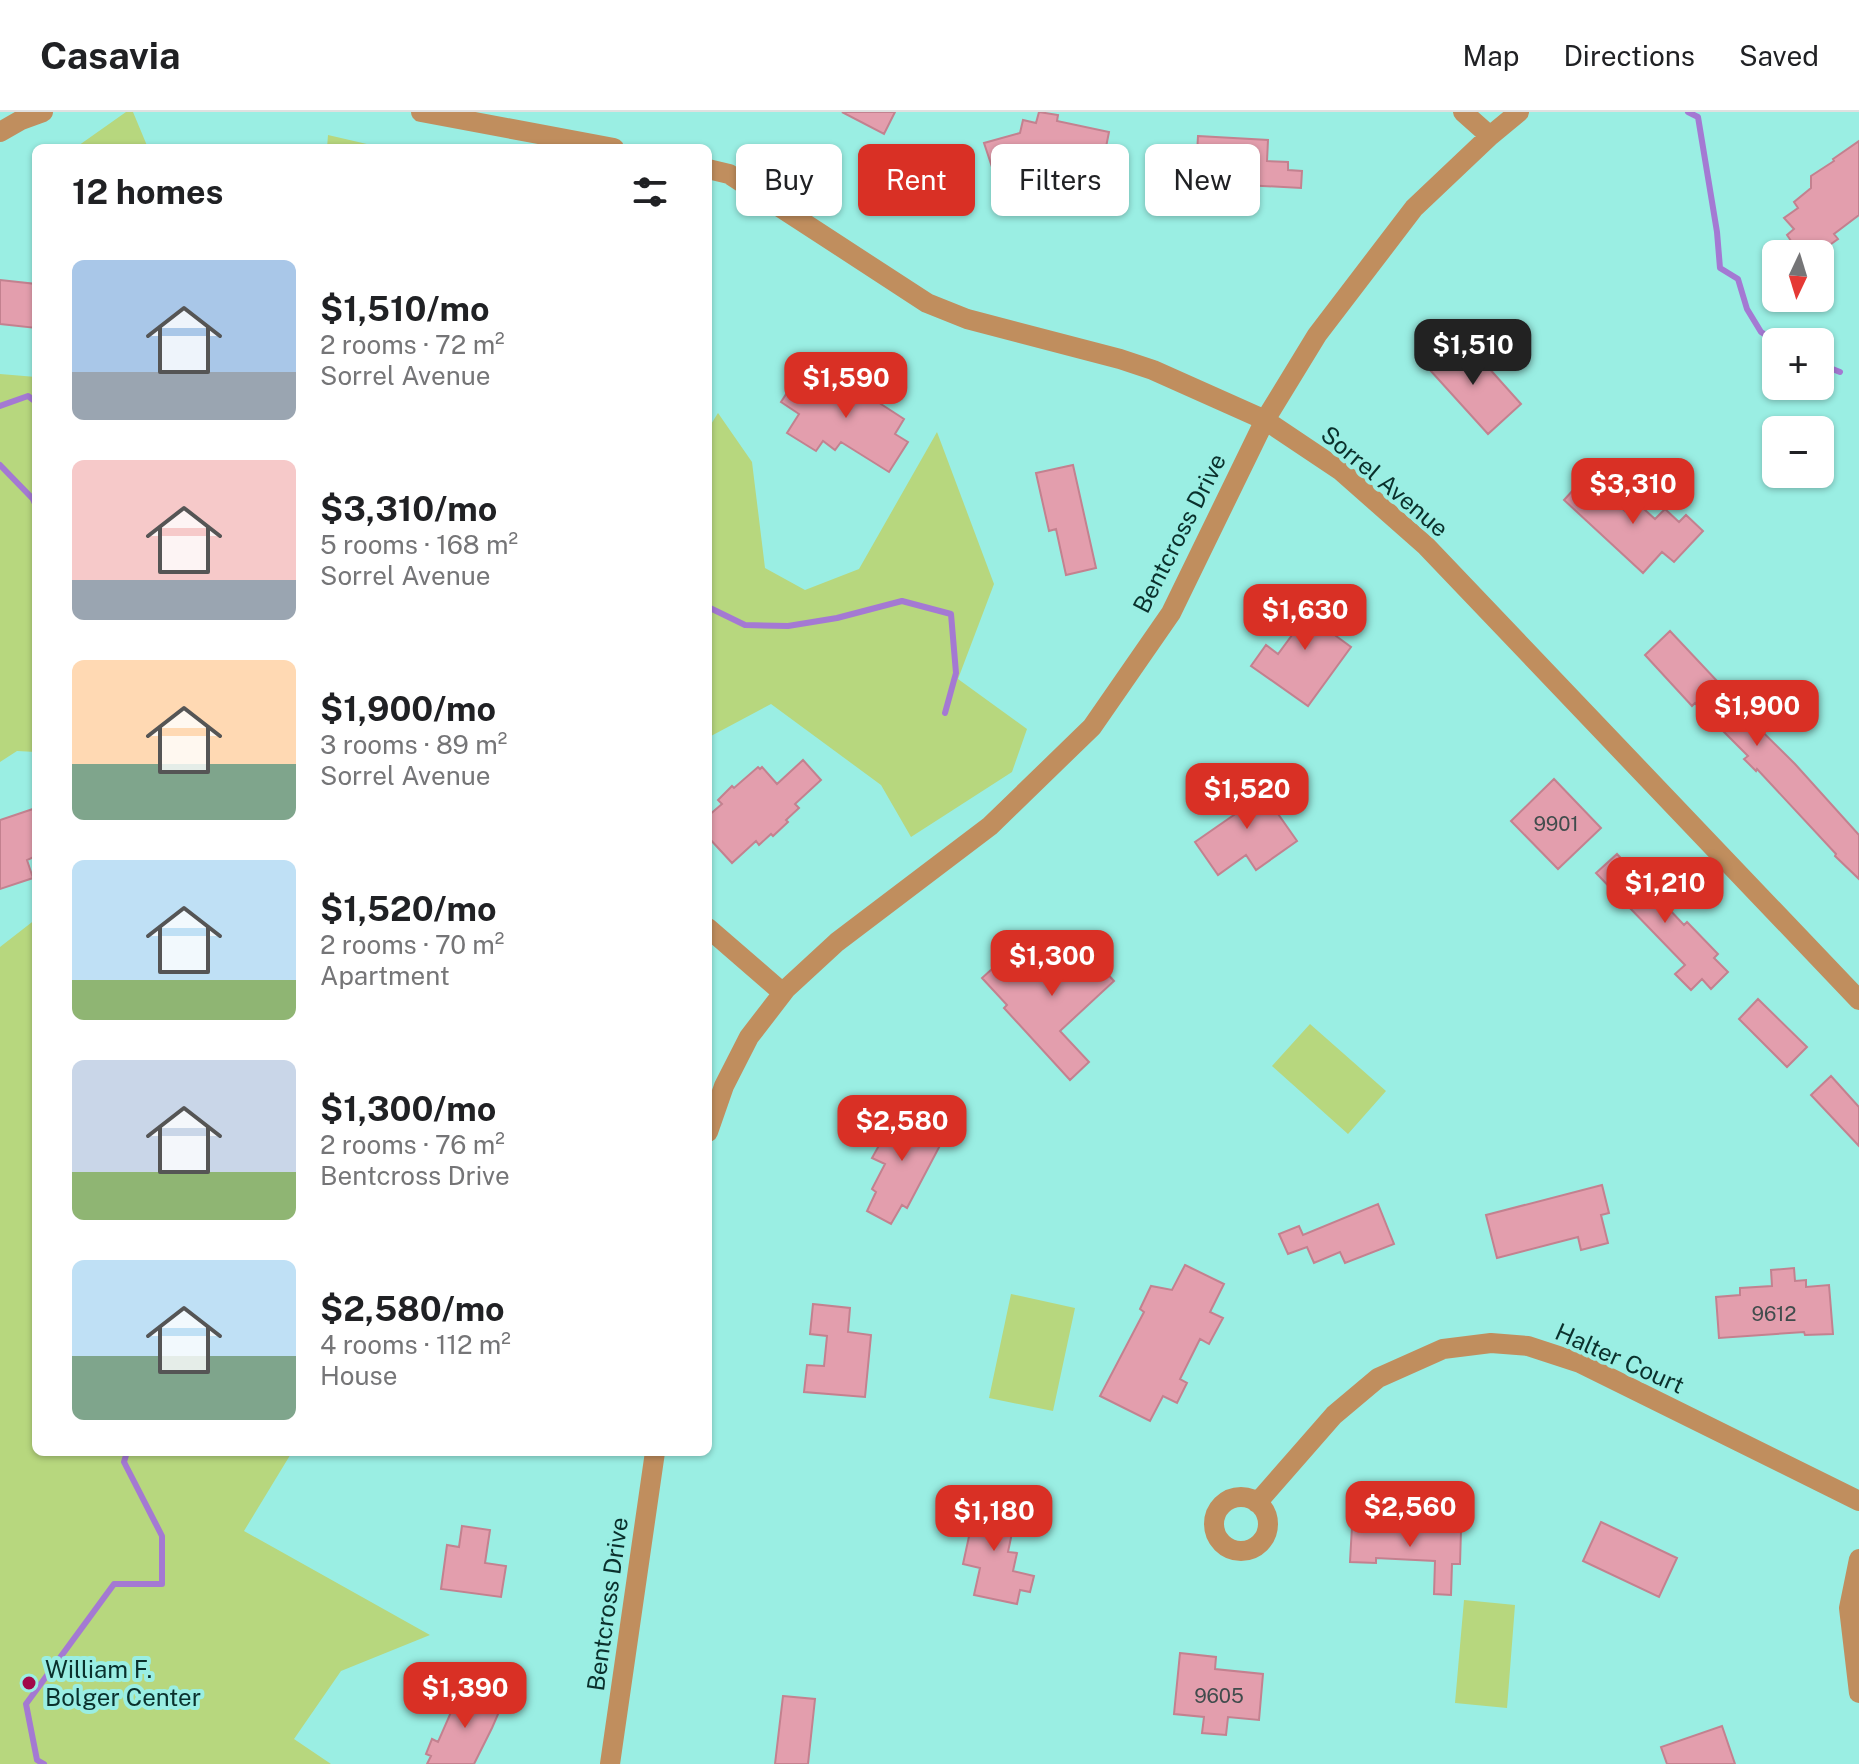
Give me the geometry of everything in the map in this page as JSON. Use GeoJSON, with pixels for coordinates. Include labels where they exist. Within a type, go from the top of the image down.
{"type":"FeatureCollection","features":[{"type":"Feature","properties":{"kind":"street"},"geometry":{"type":"LineString","coordinates":[[0,132],[43,112]]}},
{"type":"Feature","properties":{"kind":"street"},"geometry":{"type":"LineString","coordinates":[[421,112],[593,144]]}},
{"type":"Feature","properties":{"kind":"street"},"geometry":{"type":"LineString","coordinates":[[1463,112],[1490,136]]}},
{"type":"Feature","properties":{"kind":"street","name":"Bentcross Drive"},"geometry":{"type":"LineString","coordinates":[[712,1120],[724,1086],[749,1037],[783,993],[837,942],[990,826],[1092,727],[1171,613],[1265,420],[1317,335],[1414,208],[1519,112]]}},
{"type":"Feature","properties":{"kind":"street","name":"Sorrel Avenue"},"geometry":{"type":"LineString","coordinates":[[712,170],[729,174],[927,303],[967,319],[1153,370],[1265,420],[1341,471],[1426,546],[1859,1000]]}},
{"type":"Feature","properties":{"kind":"street"},"geometry":{"type":"LineString","coordinates":[[712,931],[783,993]]}},
{"type":"Feature","properties":{"kind":"street","name":"Halter Court"},"geometry":{"type":"LineString","coordinates":[[1257,1503],[1334,1415],[1378,1378],[1443,1349],[1491,1343],[1528,1346],[1580,1363],[1859,1501]]}},
{"type":"Feature","properties":{"kind":"street","name":"Bentcross Drive"},"geometry":{"type":"LineString","coordinates":[[610,1764],[654,1456]]}},
{"type":"Feature","properties":{"kind":"street"},"geometry":{"type":"LineString","coordinates":[[1859,1559],[1849,1608],[1859,1693]]}},
{"type":"Feature","properties":{"kind":"green space"},"geometry":{"type":"Polygon","coordinates":[[[126,112],[133,112],[146,144],[81,144],[126,112]]]}},
{"type":"Feature","properties":{"kind":"green space"},"geometry":{"type":"Polygon","coordinates":[[[328,135],[367,144],[327,144],[328,135]]]}},
{"type":"Feature","properties":{"kind":"green space"},"geometry":{"type":"Polygon","coordinates":[[[0,374],[32,377],[32,752],[17,751],[0,762],[0,374]]]}},
{"type":"Feature","properties":{"kind":"green space"},"geometry":{"type":"Polygon","coordinates":[[[718,413],[752,462],[765,568],[805,590],[859,569],[937,432],[994,584],[958,679],[1027,729],[1012,772],[911,837],[881,785],[771,704],[712,735],[712,423],[718,413]]]}},
{"type":"Feature","properties":{"kind":"green space"},"geometry":{"type":"Polygon","coordinates":[[[32,922],[32,1456],[290,1456],[244,1531],[430,1635],[341,1671],[294,1739],[331,1764],[0,1764],[0,947],[32,922]]]}},
{"type":"Feature","properties":{"kind":"green space"},"geometry":{"type":"Polygon","coordinates":[[[1310,1024],[1386,1091],[1348,1134],[1272,1066],[1310,1024]]]}},
{"type":"Feature","properties":{"kind":"green space"},"geometry":{"type":"Polygon","coordinates":[[[1011,1294],[1075,1308],[1053,1411],[989,1398],[1011,1294]]]}},
{"type":"Feature","properties":{"kind":"green space"},"geometry":{"type":"Polygon","coordinates":[[[1464,1600],[1515,1605],[1507,1708],[1455,1703],[1464,1600]]]}},
{"type":"Feature","properties":{"kind":"building"},"geometry":{"type":"Polygon","coordinates":[[[842,112],[895,112],[884,134],[842,112]]]}},
{"type":"Feature","properties":{"kind":"building"},"geometry":{"type":"Polygon","coordinates":[[[1039,112],[1058,115],[1057,121],[1109,132],[1107,144],[991,144],[991,164],[984,143],[1020,133],[1023,120],[1036,123],[1039,112]]]}},
{"type":"Feature","properties":{"kind":"building"},"geometry":{"type":"Polygon","coordinates":[[[1198,136],[1268,140],[1267,161],[1288,162],[1288,170],[1302,171],[1301,188],[1260,186],[1260,144],[1198,144],[1198,136]]]}},
{"type":"Feature","properties":{"kind":"building"},"geometry":{"type":"Polygon","coordinates":[[[1859,141],[1859,215],[1834,234],[1838,239],[1834,242],[1790,240],[1787,235],[1794,229],[1784,218],[1798,208],[1794,202],[1811,188],[1811,176],[1859,141]]]}},
{"type":"Feature","properties":{"kind":"building"},"geometry":{"type":"Polygon","coordinates":[[[0,280],[32,284],[32,328],[0,324],[0,280]]]}},
{"type":"Feature","properties":{"kind":"building"},"geometry":{"type":"Polygon","coordinates":[[[1439,341],[1463,369],[1478,356],[1521,404],[1488,434],[1420,359],[1439,341]]]}},
{"type":"Feature","properties":{"kind":"building"},"geometry":{"type":"Polygon","coordinates":[[[853,367],[873,380],[864,393],[904,419],[895,434],[908,442],[889,472],[841,442],[835,450],[823,441],[816,451],[787,433],[799,414],[781,402],[794,382],[806,390],[812,381],[834,396],[853,367]]]}},
{"type":"Feature","properties":{"kind":"building"},"geometry":{"type":"Polygon","coordinates":[[[1073,465],[1096,568],[1066,575],[1056,529],[1049,531],[1036,473],[1073,465]]]}},
{"type":"Feature","properties":{"kind":"building"},"geometry":{"type":"Polygon","coordinates":[[[1586,476],[1625,511],[1635,501],[1655,519],[1665,509],[1679,522],[1686,515],[1703,531],[1674,562],[1662,552],[1643,573],[1564,500],[1586,476]]]}},
{"type":"Feature","properties":{"kind":"building"},"geometry":{"type":"Polygon","coordinates":[[[1302,592],[1340,621],[1332,633],[1351,647],[1308,706],[1251,666],[1266,645],[1278,654],[1298,627],[1284,617],[1302,592]]]}},
{"type":"Feature","properties":{"kind":"building"},"geometry":{"type":"Polygon","coordinates":[[[1670,631],[1718,682],[1715,685],[1795,764],[1859,835],[1859,879],[1757,769],[1744,759],[1748,756],[1695,703],[1692,706],[1645,655],[1670,631]]]}},
{"type":"Feature","properties":{"kind":"building"},"geometry":{"type":"Polygon","coordinates":[[[803,760],[821,780],[795,804],[799,808],[773,836],[771,834],[759,845],[756,841],[732,863],[712,841],[712,813],[722,804],[718,800],[758,767],[762,767],[777,784],[803,760]]]}},
{"type":"Feature","properties":{"kind":"building"},"geometry":{"type":"Polygon","coordinates":[[[1250,774],[1297,841],[1256,870],[1246,855],[1218,875],[1195,842],[1241,810],[1226,790],[1250,774]]]}},
{"type":"Feature","properties":{"kind":"building"},"geometry":{"type":"Polygon","coordinates":[[[1554,779],[1601,828],[1558,869],[1511,821],[1554,779]]]}},
{"type":"Feature","properties":{"kind":"building"},"geometry":{"type":"Polygon","coordinates":[[[32,809],[32,858],[27,860],[32,878],[0,889],[0,820],[32,809]]]}},
{"type":"Feature","properties":{"kind":"building"},"geometry":{"type":"Polygon","coordinates":[[[1617,854],[1684,925],[1687,922],[1718,954],[1714,958],[1728,972],[1711,989],[1702,979],[1691,990],[1675,974],[1685,965],[1596,873],[1617,854]]]}},
{"type":"Feature","properties":{"kind":"building"},"geometry":{"type":"Polygon","coordinates":[[[1069,932],[1114,981],[1060,1031],[1089,1062],[1070,1080],[1004,1008],[1007,1005],[982,978],[1002,960],[1019,978],[1069,932]]]}},
{"type":"Feature","properties":{"kind":"building"},"geometry":{"type":"Polygon","coordinates":[[[1758,999],[1807,1047],[1787,1067],[1739,1019],[1758,999]]]}},
{"type":"Feature","properties":{"kind":"building"},"geometry":{"type":"Polygon","coordinates":[[[1831,1076],[1859,1107],[1859,1146],[1811,1095],[1831,1076]]]}},
{"type":"Feature","properties":{"kind":"building"},"geometry":{"type":"Polygon","coordinates":[[[898,1110],[945,1136],[907,1208],[902,1205],[891,1224],[867,1211],[876,1192],[872,1189],[885,1164],[872,1158],[886,1133],[880,1130],[890,1112],[895,1115],[898,1110]]]}},
{"type":"Feature","properties":{"kind":"building"},"geometry":{"type":"Polygon","coordinates":[[[1602,1185],[1609,1213],[1601,1215],[1608,1243],[1581,1250],[1578,1237],[1497,1258],[1486,1215],[1602,1185]]]}},
{"type":"Feature","properties":{"kind":"building"},"geometry":{"type":"Polygon","coordinates":[[[1378,1204],[1394,1244],[1345,1263],[1340,1252],[1314,1263],[1307,1247],[1288,1254],[1279,1234],[1299,1226],[1303,1235],[1378,1204]]]}},
{"type":"Feature","properties":{"kind":"building"},"geometry":{"type":"Polygon","coordinates":[[[1185,1265],[1224,1284],[1210,1312],[1223,1318],[1209,1344],[1200,1339],[1180,1379],[1187,1383],[1177,1403],[1163,1396],[1150,1421],[1100,1396],[1144,1312],[1140,1309],[1151,1286],[1172,1290],[1185,1265]]]}},
{"type":"Feature","properties":{"kind":"building"},"geometry":{"type":"Polygon","coordinates":[[[1794,1268],[1795,1281],[1806,1280],[1806,1287],[1829,1285],[1833,1334],[1805,1335],[1804,1332],[1719,1338],[1716,1297],[1740,1295],[1740,1288],[1772,1286],[1771,1270],[1794,1268]]]}},
{"type":"Feature","properties":{"kind":"building"},"geometry":{"type":"Polygon","coordinates":[[[813,1304],[850,1308],[848,1332],[871,1335],[865,1397],[804,1392],[807,1365],[824,1366],[827,1336],[810,1334],[813,1304]]]}},
{"type":"Feature","properties":{"kind":"building"},"geometry":{"type":"Polygon","coordinates":[[[978,1495],[1011,1502],[1005,1531],[1012,1533],[1008,1552],[1017,1553],[1013,1571],[1034,1576],[1030,1592],[1020,1590],[1017,1604],[974,1595],[980,1568],[963,1564],[978,1495]]]}},
{"type":"Feature","properties":{"kind":"building"},"geometry":{"type":"Polygon","coordinates":[[[1601,1522],[1677,1558],[1659,1597],[1583,1561],[1601,1522]]]}},
{"type":"Feature","properties":{"kind":"building"},"geometry":{"type":"Polygon","coordinates":[[[462,1526],[490,1530],[485,1563],[506,1566],[501,1597],[441,1589],[447,1545],[459,1547],[462,1526]]]}},
{"type":"Feature","properties":{"kind":"building"},"geometry":{"type":"Polygon","coordinates":[[[1352,1526],[1461,1530],[1460,1564],[1452,1564],[1451,1595],[1434,1594],[1435,1561],[1376,1558],[1376,1563],[1350,1562],[1352,1526]]]}},
{"type":"Feature","properties":{"kind":"building"},"geometry":{"type":"Polygon","coordinates":[[[1180,1653],[1216,1657],[1215,1669],[1263,1674],[1259,1720],[1228,1717],[1226,1735],[1202,1733],[1204,1717],[1174,1714],[1180,1653]]]}},
{"type":"Feature","properties":{"kind":"building"},"geometry":{"type":"Polygon","coordinates":[[[462,1687],[502,1705],[492,1728],[474,1764],[427,1764],[431,1756],[426,1754],[432,1739],[438,1742],[462,1687]]]}},
{"type":"Feature","properties":{"kind":"building"},"geometry":{"type":"Polygon","coordinates":[[[783,1696],[815,1699],[808,1764],[775,1764],[783,1696]]]}},
{"type":"Feature","properties":{"kind":"building"},"geometry":{"type":"Polygon","coordinates":[[[1722,1726],[1735,1764],[1667,1764],[1661,1747],[1722,1726]]]}},
{"type":"Feature","properties":{"kind":"waterway"},"geometry":{"type":"LineString","coordinates":[[1688,112],[1698,117],[1720,268],[1738,279],[1747,309],[1762,333]]}},
{"type":"Feature","properties":{"kind":"waterway"},"geometry":{"type":"LineString","coordinates":[[1834,370],[1840,372]]}},
{"type":"Feature","properties":{"kind":"waterway"},"geometry":{"type":"LineString","coordinates":[[0,406],[28,396],[32,399]]}},
{"type":"Feature","properties":{"kind":"waterway"},"geometry":{"type":"LineString","coordinates":[[0,465],[32,498]]}},
{"type":"Feature","properties":{"kind":"waterway"},"geometry":{"type":"LineString","coordinates":[[712,609],[745,625],[788,626],[837,618],[902,601],[951,614],[956,673],[945,713]]}},
{"type":"Feature","properties":{"kind":"waterway"},"geometry":{"type":"LineString","coordinates":[[44,1764],[37,1760],[26,1704],[114,1584],[162,1584],[162,1536],[124,1462],[126,1456]]}},
{"type":"Feature","properties":{"kind":"place","name":"William F. Bolger Center"},"geometry":{"type":"Point","coordinates":[29,1683]}}]}
